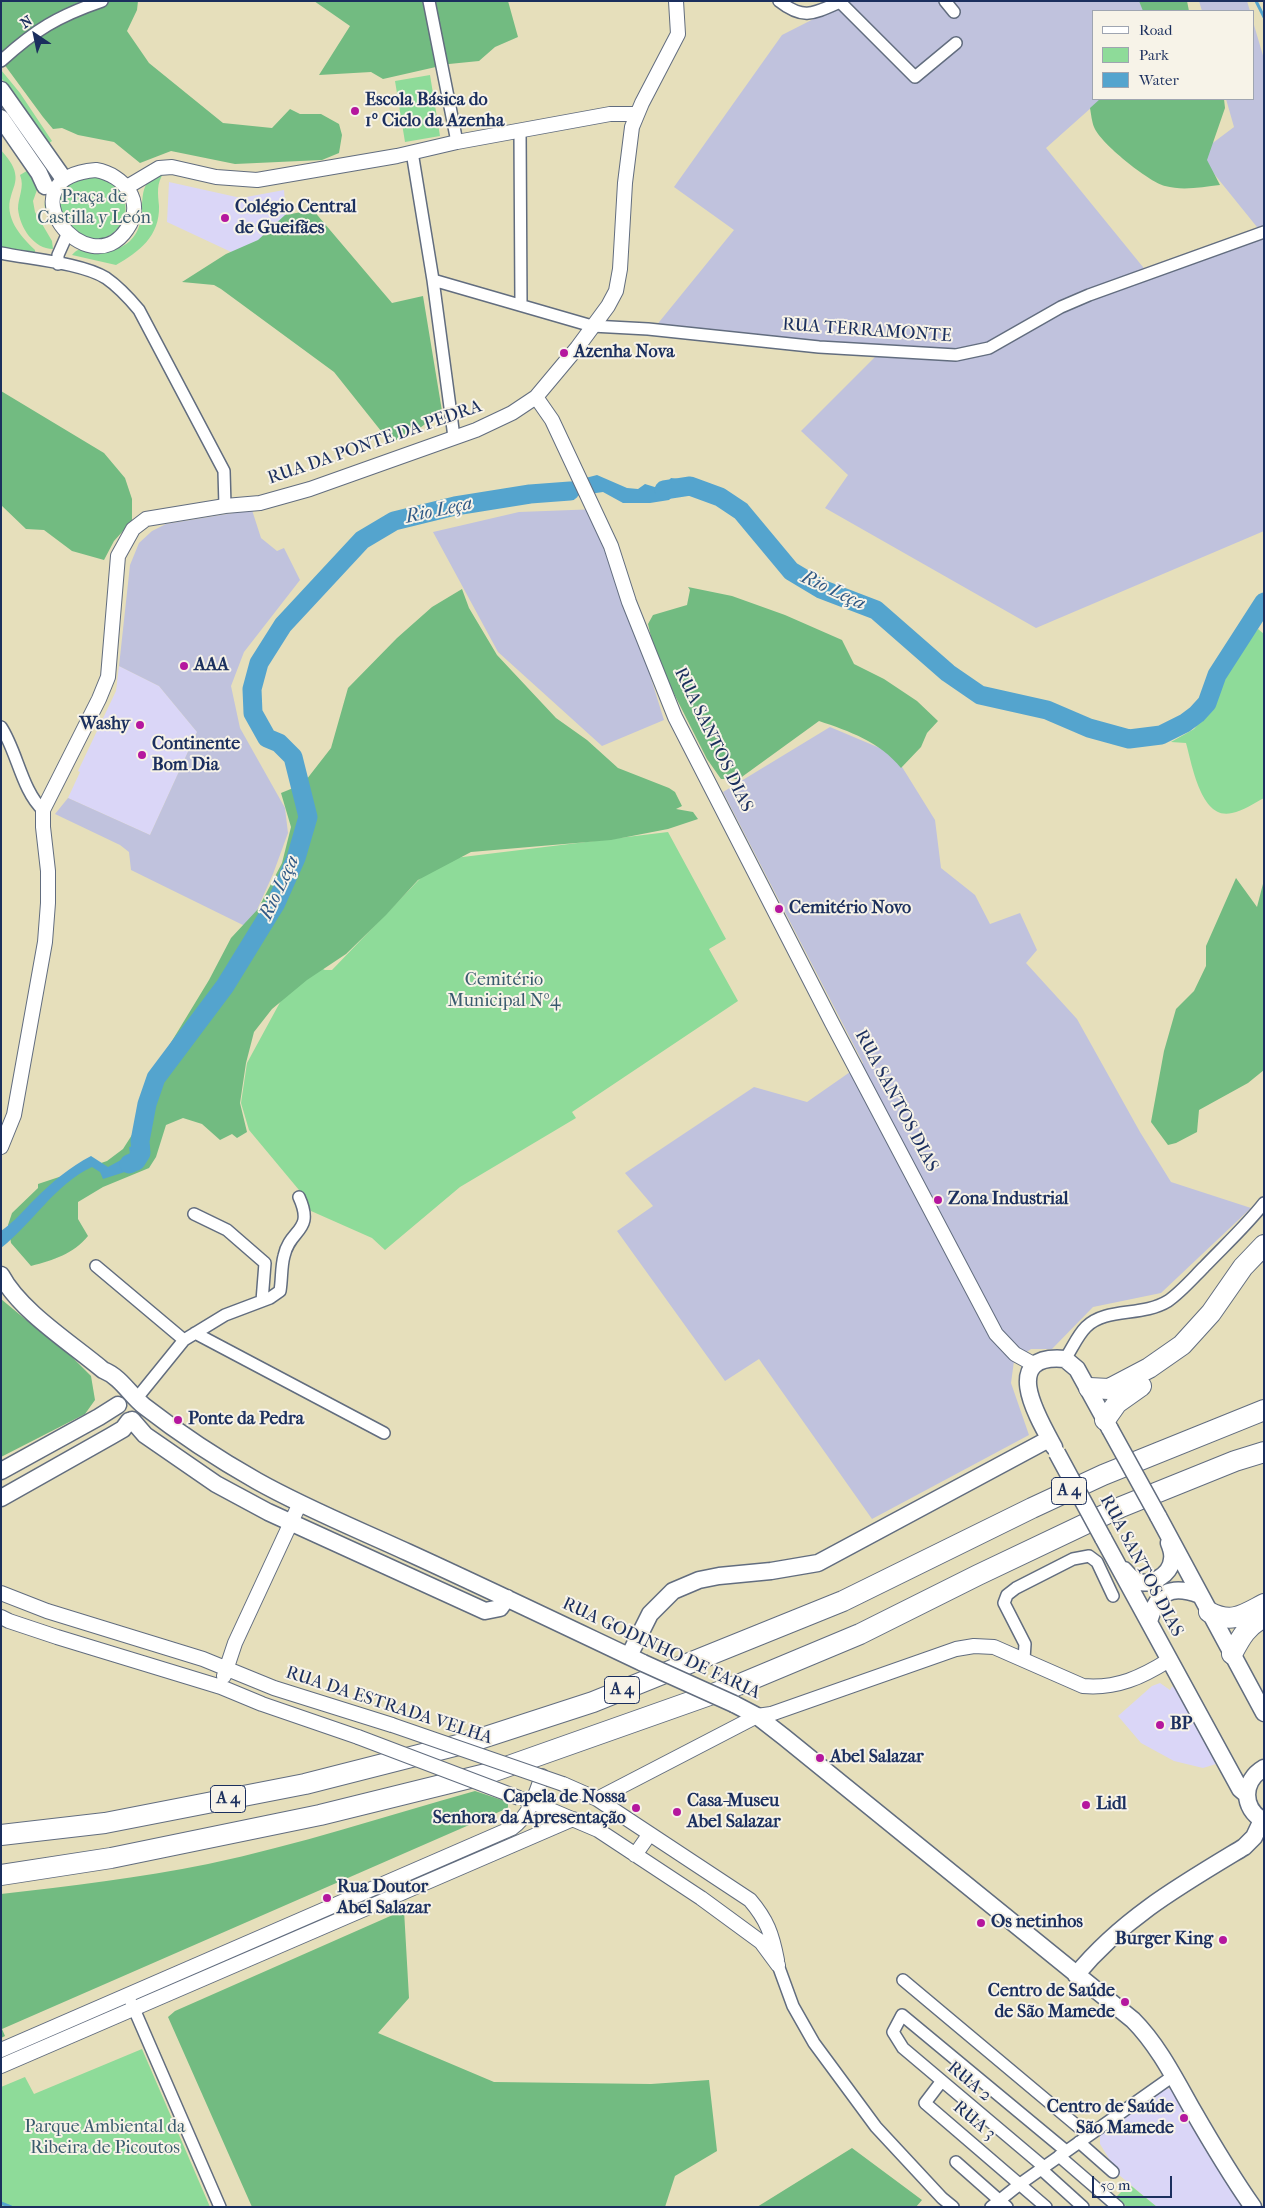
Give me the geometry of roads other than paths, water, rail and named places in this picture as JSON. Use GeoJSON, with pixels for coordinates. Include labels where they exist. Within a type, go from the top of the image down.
{"type":"FeatureCollection","features":[{"type":"Feature","properties":{"kind":"highway"},"geometry":{"type":"LineString","coordinates":[[1088,1388],[1109,1390],[1149,1368],[1182,1345],[1211,1313],[1242,1267],[1264,1244]]}},
{"type":"Feature","properties":{"kind":"highway"},"geometry":{"type":"LineString","coordinates":[[1108,1424],[1116,1403],[1162,1375],[1188,1356],[1208,1336],[1264,1262]]}},
{"type":"Feature","properties":{"kind":"highway"},"geometry":{"type":"LineString","coordinates":[[1215,1430],[1264,1410]]}},
{"type":"Feature","properties":{"kind":"highway","name":"A 4"},"geometry":{"type":"LineString","coordinates":[[1,1835],[105,1823],[305,1784],[470,1742],[593,1702],[843,1601],[1103,1475],[1215,1430],[1264,1417]]}},
{"type":"Feature","properties":{"kind":"highway","name":"A 4"},"geometry":{"type":"LineString","coordinates":[[1,1875],[111,1858],[311,1817],[486,1774],[738,1685],[860,1634],[965,1581],[1121,1507],[1235,1461],[1264,1452]]}},
{"type":"Feature","properties":{"kind":"highway"},"geometry":{"type":"LineString","coordinates":[[1205,1604],[1222,1619],[1232,1618],[1264,1604]]}},
{"type":"Feature","properties":{"kind":"highway"},"geometry":{"type":"LineString","coordinates":[[1232,1654],[1241,1636],[1249,1627],[1264,1617]]}},
{"type":"Feature","properties":{"kind":"main road"},"geometry":{"type":"LineString","coordinates":[[1,90],[61,176]]}},
{"type":"Feature","properties":{"kind":"main road"},"geometry":{"type":"LineString","coordinates":[[1,118],[39,173],[45,186]]}},
{"type":"Feature","properties":{"kind":"main road","name":"RUA GODINHO DE FARIA"},"geometry":{"type":"LineString","coordinates":[[1,1275],[8,1287],[22,1303],[103,1370],[116,1378],[129,1401],[224,1462],[300,1503],[757,1716],[1133,2020],[1147,2036],[1173,2076],[1199,2122],[1253,2207]]}},
{"type":"Feature","properties":{"kind":"main road"},"geometry":{"type":"LineString","coordinates":[[1035,1365],[1046,1360],[1065,1359],[1077,1368],[1264,1713]]}},
{"type":"Feature","properties":{"kind":"main road","name":"RUA SANTOS DIAS"},"geometry":{"type":"LineString","coordinates":[[1035,1365],[1027,1378],[1030,1400],[1169,1660],[1240,1789],[1246,1795],[1249,1807],[1263,1821]]}},
{"type":"Feature","properties":{"kind":"main road"},"geometry":{"type":"LineString","coordinates":[[1,1471],[129,1401]]}},
{"type":"Feature","properties":{"kind":"main road","name":"RUA GODINHO DE FARIA"},"geometry":{"type":"LineString","coordinates":[[129,1401],[120,1415],[130,1420],[145,1435],[216,1484],[290,1522],[486,1611],[500,1608],[507,1598]]}},
{"type":"Feature","properties":{"kind":"main road"},"geometry":{"type":"LineString","coordinates":[[1,1498],[112,1436],[123,1429],[130,1420]]}},
{"type":"Feature","properties":{"kind":"main road"},"geometry":{"type":"LineString","coordinates":[[636,1659],[650,1614],[673,1591],[699,1580],[719,1576],[770,1572],[818,1563],[1049,1438]]}},
{"type":"Feature","properties":{"kind":"main road"},"geometry":{"type":"LineString","coordinates":[[1117,1563],[1135,1580],[1142,1582],[1156,1580],[1163,1575],[1172,1560],[1167,1532]]}},
{"type":"Feature","properties":{"kind":"main road"},"geometry":{"type":"LineString","coordinates":[[1149,1622],[1152,1609],[1163,1595],[1177,1590],[1186,1590],[1205,1604]]}},
{"type":"Feature","properties":{"kind":"main road"},"geometry":{"type":"LineString","coordinates":[[1246,1795],[1250,1780],[1264,1768]]}},
{"type":"Feature","properties":{"kind":"main road"},"geometry":{"type":"LineString","coordinates":[[1076,1975],[1106,1943],[1138,1914],[1244,1847],[1254,1837],[1263,1821]]}},
{"type":"Feature","properties":{"kind":"street"},"geometry":{"type":"LineString","coordinates":[[1,62],[32,34],[48,24],[73,11],[102,1]]}},
{"type":"Feature","properties":{"kind":"street"},"geometry":{"type":"LineString","coordinates":[[429,1],[457,142]]}},
{"type":"Feature","properties":{"kind":"street","name":"RUA DA PONTE DA PEDRA"},"geometry":{"type":"LineString","coordinates":[[1,1147],[14,1115],[46,942],[48,895],[43,810],[99,699],[108,677],[118,556],[125,540],[133,529],[146,520],[226,506],[260,503],[310,489],[476,430],[512,413],[536,397],[577,348],[616,292],[620,269],[628,148],[632,127],[636,114],[678,34],[676,1]]}},
{"type":"Feature","properties":{"kind":"street"},"geometry":{"type":"LineString","coordinates":[[778,1],[791,11],[805,15],[840,2],[914,77],[956,43]]}},
{"type":"Feature","properties":{"kind":"street"},"geometry":{"type":"LineString","coordinates":[[945,1],[954,12]]}},
{"type":"Feature","properties":{"kind":"street"},"geometry":{"type":"LineString","coordinates":[[128,187],[159,168],[172,167],[216,177],[257,180],[610,114],[636,114]]}},
{"type":"Feature","properties":{"kind":"street"},"geometry":{"type":"LineString","coordinates":[[520,131],[521,305]]}},
{"type":"Feature","properties":{"kind":"street"},"geometry":{"type":"LineString","coordinates":[[412,152],[433,280],[454,438]]}},
{"type":"Feature","properties":{"kind":"street"},"geometry":{"type":"LineString","coordinates":[[85,170],[104,171],[120,179],[128,187],[133,214],[131,223],[119,238],[106,244],[92,246],[52,230],[46,223],[39,205],[45,186],[61,176],[85,170]]}},
{"type":"Feature","properties":{"kind":"street","name":"RUA TERRAMONTE"},"geometry":{"type":"LineString","coordinates":[[433,280],[592,326],[648,329],[819,347],[956,355],[989,348],[1061,307],[1089,295],[1264,232]]}},
{"type":"Feature","properties":{"kind":"street"},"geometry":{"type":"LineString","coordinates":[[58,264],[58,255],[66,237]]}},
{"type":"Feature","properties":{"kind":"street"},"geometry":{"type":"LineString","coordinates":[[1,253],[90,270],[105,277],[124,292],[139,310],[224,471],[226,506]]}},
{"type":"Feature","properties":{"kind":"street","name":"RUA SANTOS DIAS"},"geometry":{"type":"LineString","coordinates":[[536,397],[552,420],[611,546],[629,602],[675,717],[832,1023],[996,1334],[1014,1354],[1035,1365]]}},
{"type":"Feature","properties":{"kind":"street"},"geometry":{"type":"LineString","coordinates":[[1,727],[30,792],[43,810]]}},
{"type":"Feature","properties":{"kind":"street"},"geometry":{"type":"LineString","coordinates":[[129,1401],[184,1340],[225,1315],[262,1301],[280,1291],[283,1276],[283,1258],[287,1246],[305,1219],[305,1211],[299,1197]]}},
{"type":"Feature","properties":{"kind":"street"},"geometry":{"type":"LineString","coordinates":[[1065,1359],[1079,1334],[1090,1323],[1110,1315],[1153,1308],[1169,1300],[1239,1232],[1264,1203]]}},
{"type":"Feature","properties":{"kind":"street"},"geometry":{"type":"LineString","coordinates":[[194,1214],[227,1230],[265,1263],[262,1301]]}},
{"type":"Feature","properties":{"kind":"street"},"geometry":{"type":"LineString","coordinates":[[96,1266],[184,1340]]}},
{"type":"Feature","properties":{"kind":"street"},"geometry":{"type":"LineString","coordinates":[[195,1333],[384,1434]]}},
{"type":"Feature","properties":{"kind":"street"},"geometry":{"type":"LineString","coordinates":[[221,1687],[234,1642],[300,1503]]}},
{"type":"Feature","properties":{"kind":"street"},"geometry":{"type":"LineString","coordinates":[[1024,1659],[1026,1644],[1004,1603],[1007,1595],[1016,1588],[1073,1559],[1089,1556],[1097,1562],[1113,1596]]}},
{"type":"Feature","properties":{"kind":"street","name":"RUA DA ESTRADA VELHA"},"geometry":{"type":"LineString","coordinates":[[1,1593],[19,1601],[226,1668],[274,1688],[392,1725],[542,1776],[597,1799],[750,1900],[763,1915],[773,1936],[778,1965],[793,2006],[814,2043],[876,2127],[942,2198],[953,2207]]}},
{"type":"Feature","properties":{"kind":"street","name":"RUA DA ESTRADA VELHA"},"geometry":{"type":"LineString","coordinates":[[1,1617],[65,1640],[221,1687],[262,1704],[358,1737],[519,1798],[535,1798],[573,1819],[598,1830],[701,1898],[761,1942],[778,1965]]}},
{"type":"Feature","properties":{"kind":"street"},"geometry":{"type":"LineString","coordinates":[[65,1640],[72,1618]]}},
{"type":"Feature","properties":{"kind":"street"},"geometry":{"type":"LineString","coordinates":[[597,1799],[757,1716],[772,1714],[956,1649],[974,1646],[994,1647],[1083,1686],[1124,1683],[1138,1678],[1169,1660]]}},
{"type":"Feature","properties":{"kind":"street"},"geometry":{"type":"LineString","coordinates":[[1,2050],[512,1828],[521,1821],[535,1798],[542,1776]]}},
{"type":"Feature","properties":{"kind":"street"},"geometry":{"type":"LineString","coordinates":[[1,2066],[573,1819]]}},
{"type":"Feature","properties":{"kind":"street"},"geometry":{"type":"LineString","coordinates":[[634,1855],[649,1835]]}},
{"type":"Feature","properties":{"kind":"street"},"geometry":{"type":"LineString","coordinates":[[903,1980],[1084,2138],[1114,2172]]}},
{"type":"Feature","properties":{"kind":"street"},"geometry":{"type":"LineString","coordinates":[[128,1994],[220,2207]]}},
{"type":"Feature","properties":{"kind":"street","name":"RUA 2"},"geometry":{"type":"LineString","coordinates":[[1062,2154],[902,2015],[893,2032],[903,2048],[940,2082],[1042,2168],[1083,2207]]}},
{"type":"Feature","properties":{"kind":"street"},"geometry":{"type":"LineString","coordinates":[[956,2162],[999,2205],[1020,2184],[1173,2076]]}},
{"type":"Feature","properties":{"kind":"street","name":"RUA 3"},"geometry":{"type":"LineString","coordinates":[[940,2082],[925,2103],[1020,2184]]}},
{"type":"Feature","properties":{"kind":"street"},"geometry":{"type":"LineString","coordinates":[[1062,2154],[1118,2207]]}},
{"type":"Feature","properties":{"kind":"street"},"geometry":{"type":"LineString","coordinates":[[1020,2184],[1046,2207]]}},
{"type":"Feature","properties":{"kind":"water"},"geometry":{"type":"Polygon","coordinates":[[[597,475],[627,488],[638,489],[645,484],[661,489],[671,478],[687,480],[688,488],[675,491],[675,494],[669,500],[650,503],[623,503],[603,492],[547,500],[543,489],[597,475]]]}},
{"type":"Feature","properties":{"kind":"water"},"geometry":{"type":"Polygon","coordinates":[[[147,1144],[145,1163],[131,1170],[103,1179],[100,1172],[92,1167],[78,1175],[55,1194],[1,1248],[1,1231],[48,1187],[83,1160],[91,1156],[108,1167],[130,1155],[129,1147],[147,1144]]]}},
{"type":"Feature","properties":{"kind":"waterway"},"geometry":{"type":"LineString","coordinates":[[1256,1],[1264,17]]}},
{"type":"Feature","properties":{"kind":"waterway","name":"Rio Leça"},"geometry":{"type":"LineString","coordinates":[[664,490],[690,486],[720,497],[741,511],[791,571],[821,589],[876,610],[948,673],[980,695],[1047,710],[1089,728],[1129,739],[1161,735],[1185,723],[1197,714],[1207,703],[1217,675],[1264,602]]}},
{"type":"Feature","properties":{"kind":"waterway","name":"Rio Leça"},"geometry":{"type":"LineString","coordinates":[[129,1164],[136,1161],[141,1153],[140,1141],[147,1104],[156,1078],[225,986],[276,903],[296,858],[308,817],[293,757],[279,743],[267,738],[253,713],[252,689],[259,663],[283,625],[362,540],[394,521],[455,506],[530,494],[570,491]]}},
{"type":"Feature","properties":{"kind":"waterway"},"geometry":{"type":"LineString","coordinates":[[1,2203],[11,2207]]}},
{"type":"Feature","properties":{"kind":"place","name":"Escola Básica do 1º Ciclo da Azenha"},"geometry":{"type":"Point","coordinates":[355,111]}},
{"type":"Feature","properties":{"kind":"place","name":"Colégio Central de Gueifães"},"geometry":{"type":"Point","coordinates":[225,218]}},
{"type":"Feature","properties":{"kind":"place","name":"Azenha Nova"},"geometry":{"type":"Point","coordinates":[564,353]}},
{"type":"Feature","properties":{"kind":"place","name":"AAA"},"geometry":{"type":"Point","coordinates":[184,666]}},
{"type":"Feature","properties":{"kind":"place","name":"Washy"},"geometry":{"type":"Point","coordinates":[140,725]}},
{"type":"Feature","properties":{"kind":"place","name":"Continente Bom Dia"},"geometry":{"type":"Point","coordinates":[142,755]}},
{"type":"Feature","properties":{"kind":"place","name":"Cemitério Novo"},"geometry":{"type":"Point","coordinates":[779,909]}},
{"type":"Feature","properties":{"kind":"place","name":"Zona Industrial"},"geometry":{"type":"Point","coordinates":[938,1200]}},
{"type":"Feature","properties":{"kind":"place","name":"Ponte da Pedra"},"geometry":{"type":"Point","coordinates":[178,1420]}},
{"type":"Feature","properties":{"kind":"place","name":"BP"},"geometry":{"type":"Point","coordinates":[1160,1725]}},
{"type":"Feature","properties":{"kind":"place","name":"Abel Salazar"},"geometry":{"type":"Point","coordinates":[820,1758]}},
{"type":"Feature","properties":{"kind":"place","name":"Lidl"},"geometry":{"type":"Point","coordinates":[1086,1805]}},
{"type":"Feature","properties":{"kind":"place","name":"Capela de Nossa Senhora da Apresentação"},"geometry":{"type":"Point","coordinates":[636,1808]}},
{"type":"Feature","properties":{"kind":"place","name":"Casa-Museu Abel Salazar"},"geometry":{"type":"Point","coordinates":[677,1812]}},
{"type":"Feature","properties":{"kind":"place","name":"Rua Doutor Abel Salazar"},"geometry":{"type":"Point","coordinates":[327,1898]}},
{"type":"Feature","properties":{"kind":"place","name":"Os netinhos"},"geometry":{"type":"Point","coordinates":[981,1923]}},
{"type":"Feature","properties":{"kind":"place","name":"Burger King"},"geometry":{"type":"Point","coordinates":[1223,1940]}},
{"type":"Feature","properties":{"kind":"place","name":"Centro de Saúde de São Mamede"},"geometry":{"type":"Point","coordinates":[1125,2002]}},
{"type":"Feature","properties":{"kind":"place","name":"Centro de Saúde São Mamede"},"geometry":{"type":"Point","coordinates":[1184,2118]}},
{"type":"Feature","properties":{"kind":"park label","name":"Praça de Castilla y León"},"geometry":{"type":"Point","coordinates":[94,208]}},
{"type":"Feature","properties":{"kind":"park label","name":"Cemitério Municipal Nº4"},"geometry":{"type":"Point","coordinates":[504,991]}},
{"type":"Feature","properties":{"kind":"park label","name":"Parque Ambiental da Ribeira de Picoutos"},"geometry":{"type":"Point","coordinates":[105,2138]}}]}
